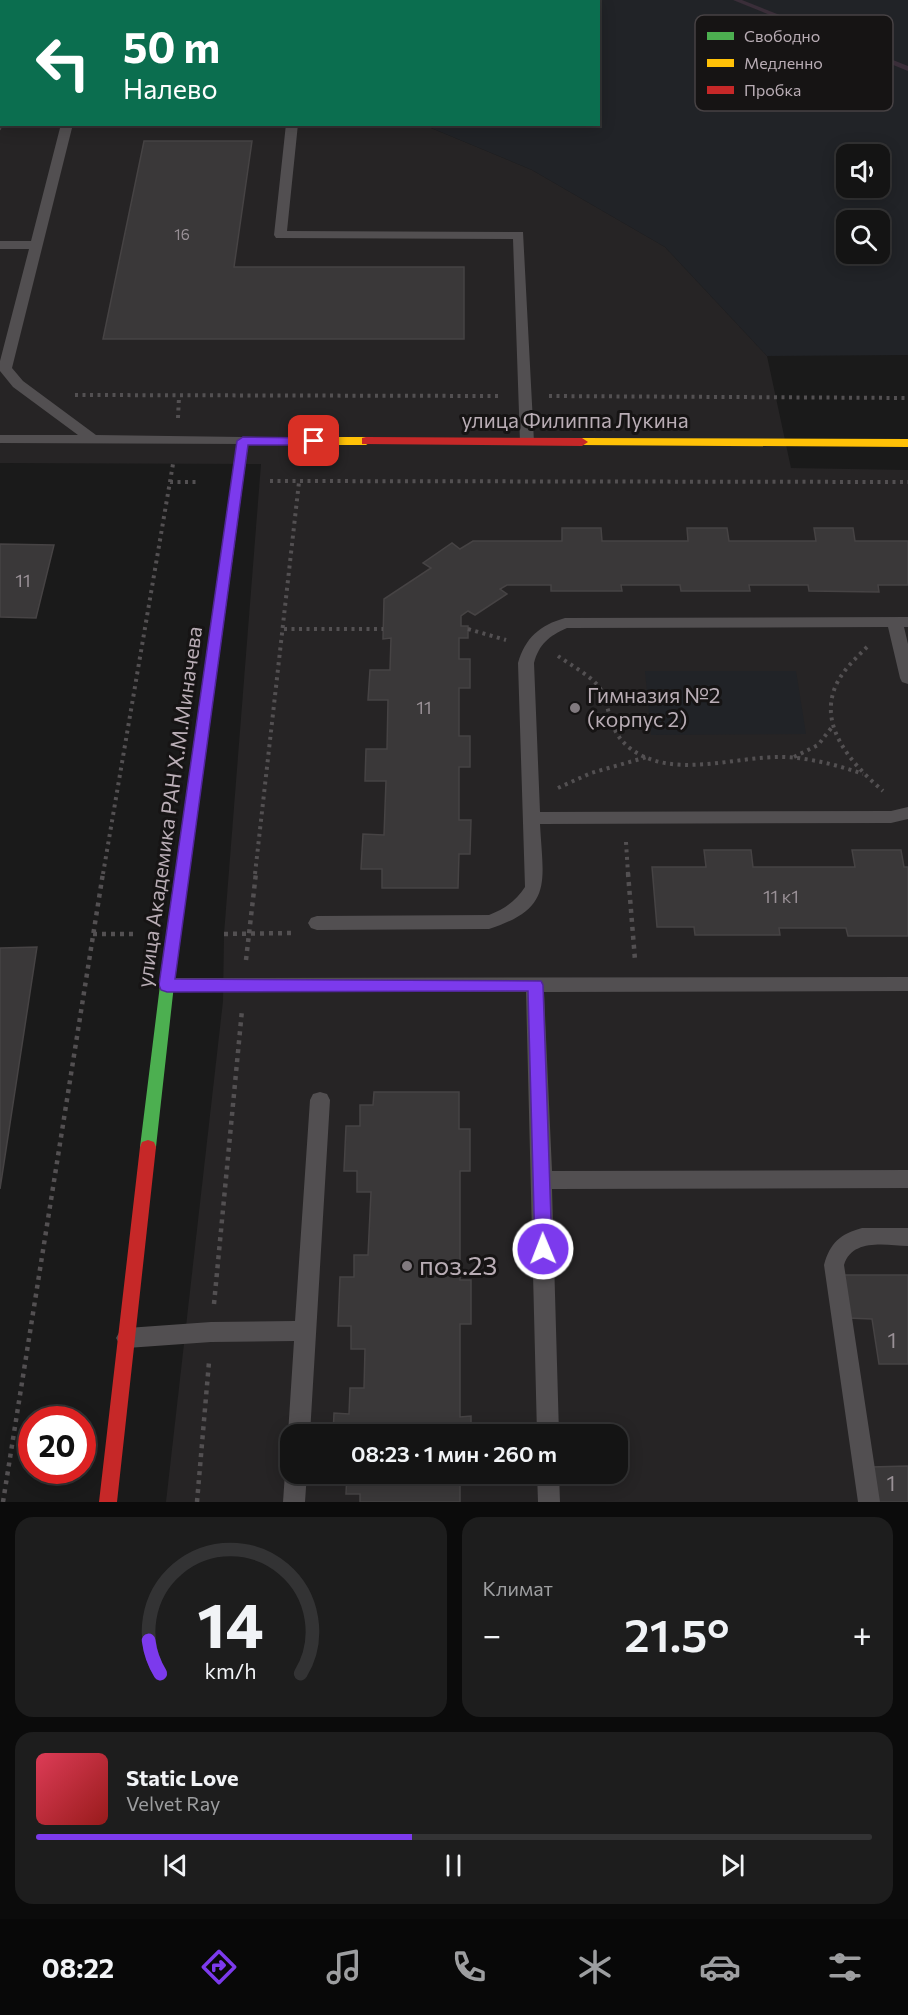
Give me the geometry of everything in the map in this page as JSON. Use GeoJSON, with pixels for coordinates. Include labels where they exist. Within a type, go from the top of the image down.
{"type":"FeatureCollection","features":[{"type":"Feature","properties":{"kind":"street","name":"улица Филиппа Лукина"},"geometry":{"type":"LineString","coordinates":[[243,441],[908,443]]}},
{"type":"Feature","properties":{"kind":"street","name":"улица Академика РАН Х.М.Миначева"},"geometry":{"type":"LineString","coordinates":[[108,1502],[167,985],[243,441]]}},
{"type":"Feature","properties":{"kind":"lane"},"geometry":{"type":"LineString","coordinates":[[66,126],[5,368],[12,379],[92,439]]}},
{"type":"Feature","properties":{"kind":"lane"},"geometry":{"type":"LineString","coordinates":[[292,126],[280,236],[519,235],[526,442]]}},
{"type":"Feature","properties":{"kind":"lane"},"geometry":{"type":"LineString","coordinates":[[0,245],[36,245]]}},
{"type":"Feature","properties":{"kind":"lane"},"geometry":{"type":"LineString","coordinates":[[0,332],[15,329]]}},
{"type":"Feature","properties":{"kind":"lane"},"geometry":{"type":"LineString","coordinates":[[0,439],[243,441]]}},
{"type":"Feature","properties":{"kind":"lane"},"geometry":{"type":"LineString","coordinates":[[317,922],[489,922],[513,913],[526,902],[534,888],[526,663],[532,644],[548,630],[565,623],[899,622],[908,678]]}},
{"type":"Feature","properties":{"kind":"lane"},"geometry":{"type":"LineString","coordinates":[[531,811],[624,817],[891,817],[908,813]]}},
{"type":"Feature","properties":{"kind":"lane"},"geometry":{"type":"LineString","coordinates":[[167,985],[908,984]]}},
{"type":"Feature","properties":{"kind":"lane"},"geometry":{"type":"LineString","coordinates":[[535,985],[548,1424]]}},
{"type":"Feature","properties":{"kind":"lane"},"geometry":{"type":"LineString","coordinates":[[300,1424],[320,1100]]}},
{"type":"Feature","properties":{"kind":"lane"},"geometry":{"type":"LineString","coordinates":[[542,1180],[908,1179]]}},
{"type":"Feature","properties":{"kind":"lane"},"geometry":{"type":"LineString","coordinates":[[869,1502],[834,1265],[835,1256],[844,1242],[853,1238],[908,1237]]}},
{"type":"Feature","properties":{"kind":"lane"},"geometry":{"type":"LineString","coordinates":[[127,1338],[211,1332],[305,1331]]}},
{"type":"Feature","properties":{"kind":"lane"},"geometry":{"type":"LineString","coordinates":[[294,1502],[295,1484]]}},
{"type":"Feature","properties":{"kind":"lane"},"geometry":{"type":"LineString","coordinates":[[548,1484],[549,1502]]}},
{"type":"Feature","properties":{"kind":"path"},"geometry":{"type":"LineString","coordinates":[[31,394],[178,397],[908,398]]}},
{"type":"Feature","properties":{"kind":"path"},"geometry":{"type":"LineString","coordinates":[[3,1502],[93,934],[178,440],[178,397]]}},
{"type":"Feature","properties":{"kind":"path"},"geometry":{"type":"LineString","coordinates":[[260,481],[908,482]]}},
{"type":"Feature","properties":{"kind":"path"},"geometry":{"type":"LineString","coordinates":[[170,482],[199,482]]}},
{"type":"Feature","properties":{"kind":"path"},"geometry":{"type":"LineString","coordinates":[[888,795],[863,774],[844,750],[833,727],[833,691],[855,660],[899,622]]}},
{"type":"Feature","properties":{"kind":"path"},"geometry":{"type":"LineString","coordinates":[[284,629],[383,629]]}},
{"type":"Feature","properties":{"kind":"path"},"geometry":{"type":"LineString","coordinates":[[468,629],[532,644],[597,684],[616,733],[630,747],[648,757],[680,764],[763,757],[793,757],[830,764],[863,774]]}},
{"type":"Feature","properties":{"kind":"path"},"geometry":{"type":"LineString","coordinates":[[793,757],[818,745],[833,727]]}},
{"type":"Feature","properties":{"kind":"path"},"geometry":{"type":"LineString","coordinates":[[531,811],[565,784],[591,773],[648,757]]}},
{"type":"Feature","properties":{"kind":"path"},"geometry":{"type":"LineString","coordinates":[[624,817],[637,984]]}},
{"type":"Feature","properties":{"kind":"path"},"geometry":{"type":"LineString","coordinates":[[224,934],[293,933]]}},
{"type":"Feature","properties":{"kind":"path"},"geometry":{"type":"LineString","coordinates":[[93,934],[134,934]]}},
{"type":"Feature","properties":{"kind":"shaded area"},"geometry":{"type":"Polygon","coordinates":[[[600,0],[908,0],[908,355],[767,356],[665,247],[532,170],[426,126],[600,126],[600,0]]]}},
{"type":"Feature","properties":{"kind":"shaded area","name":"Гимназия №2 (корпус 2)"},"geometry":{"type":"Polygon","coordinates":[[[0,126],[426,126],[532,170],[665,247],[767,356],[791,468],[908,470],[908,1502],[166,1502],[223,1001],[224,934],[261,464],[0,463],[0,126]]]}},
{"type":"Feature","properties":{"kind":"shaded area"},"geometry":{"type":"Polygon","coordinates":[[[645,671],[796,671],[806,734],[651,735],[645,671]]]}},
{"type":"Feature","properties":{"kind":"building"},"geometry":{"type":"Polygon","coordinates":[[[144,141],[252,141],[234,267],[464,267],[464,339],[103,339],[144,141]]]}},
{"type":"Feature","properties":{"kind":"building"},"geometry":{"type":"Polygon","coordinates":[[[562,528],[601,528],[602,541],[688,541],[687,528],[727,528],[729,541],[816,541],[814,528],[853,528],[855,541],[908,541],[908,585],[878,585],[879,592],[809,591],[808,585],[749,585],[750,591],[681,591],[680,585],[621,585],[622,591],[551,591],[551,585],[507,585],[500,589],[507,594],[475,615],[468,611],[461,616],[461,626],[468,626],[468,638],[459,638],[459,659],[470,659],[470,688],[459,688],[459,736],[470,736],[470,767],[459,767],[459,820],[471,820],[470,854],[459,854],[458,888],[382,888],[382,869],[361,869],[363,834],[384,835],[386,781],[365,781],[366,749],[387,749],[388,700],[368,700],[370,670],[390,670],[391,638],[383,639],[384,599],[431,568],[423,563],[452,543],[460,549],[473,541],[562,541],[562,528]]]}},
{"type":"Feature","properties":{"kind":"building"},"geometry":{"type":"Polygon","coordinates":[[[0,544],[54,545],[36,618],[0,617],[0,544]]]}},
{"type":"Feature","properties":{"kind":"building"},"geometry":{"type":"Polygon","coordinates":[[[704,850],[751,850],[753,867],[855,867],[852,850],[901,850],[904,867],[908,867],[908,936],[848,936],[846,928],[779,928],[780,935],[695,935],[694,927],[657,927],[652,867],[706,867],[704,850]]]}},
{"type":"Feature","properties":{"kind":"building"},"geometry":{"type":"Polygon","coordinates":[[[37,947],[0,1189],[0,948],[37,947]]]}},
{"type":"Feature","properties":{"kind":"building","name":"поз.23"},"geometry":{"type":"Polygon","coordinates":[[[374,1092],[459,1092],[459,1129],[470,1129],[470,1171],[460,1171],[460,1280],[471,1280],[471,1324],[460,1324],[460,1417],[471,1416],[471,1424],[333,1424],[334,1413],[349,1414],[350,1388],[364,1388],[365,1349],[351,1349],[351,1326],[338,1326],[340,1277],[354,1277],[354,1255],[368,1255],[371,1192],[357,1192],[357,1171],[344,1171],[346,1126],[360,1126],[360,1105],[373,1105],[374,1092]]]}},
{"type":"Feature","properties":{"kind":"building"},"geometry":{"type":"Polygon","coordinates":[[[842,1275],[908,1275],[908,1364],[879,1364],[872,1319],[848,1318],[842,1275]]]}},
{"type":"Feature","properties":{"kind":"building"},"geometry":{"type":"Polygon","coordinates":[[[908,1466],[908,1502],[877,1502],[871,1467],[908,1466]]]}},
{"type":"Feature","properties":{"kind":"building"},"geometry":{"type":"Polygon","coordinates":[[[346,1484],[460,1484],[460,1502],[360,1502],[360,1494],[346,1494],[346,1484]]]}},
{"type":"Feature","properties":{"kind":"waterway"},"geometry":{"type":"LineString","coordinates":[[736,0],[773,15]]}},
{"type":"Feature","properties":{"kind":"waterway"},"geometry":{"type":"LineString","coordinates":[[893,63],[908,69]]}},
{"type":"Feature","properties":{"kind":"traffic: fast"},"geometry":{"type":"LineString","coordinates":[[148,1147],[167,985],[226,563]]}},
{"type":"Feature","properties":{"kind":"traffic: slow"},"geometry":{"type":"LineString","coordinates":[[226,563],[243,441],[366,441]]}},
{"type":"Feature","properties":{"kind":"traffic: slow"},"geometry":{"type":"LineString","coordinates":[[582,442],[908,443]]}},
{"type":"Feature","properties":{"kind":"traffic: jam"},"geometry":{"type":"LineString","coordinates":[[366,441],[582,442]]}},
{"type":"Feature","properties":{"kind":"traffic: jam"},"geometry":{"type":"LineString","coordinates":[[108,1502],[148,1147]]}},
{"type":"Feature","properties":{"kind":"place","name":"Гимназия №2 (корпус 2)"},"geometry":{"type":"Point","coordinates":[575,708]}},
{"type":"Feature","properties":{"kind":"place","name":"поз.23"},"geometry":{"type":"Point","coordinates":[407,1266]}},
{"type":"Feature","properties":{"kind":"route"},"geometry":{"type":"LineString","coordinates":[[314,441],[243,441],[167,985],[535,985],[543,1249]]}}]}
